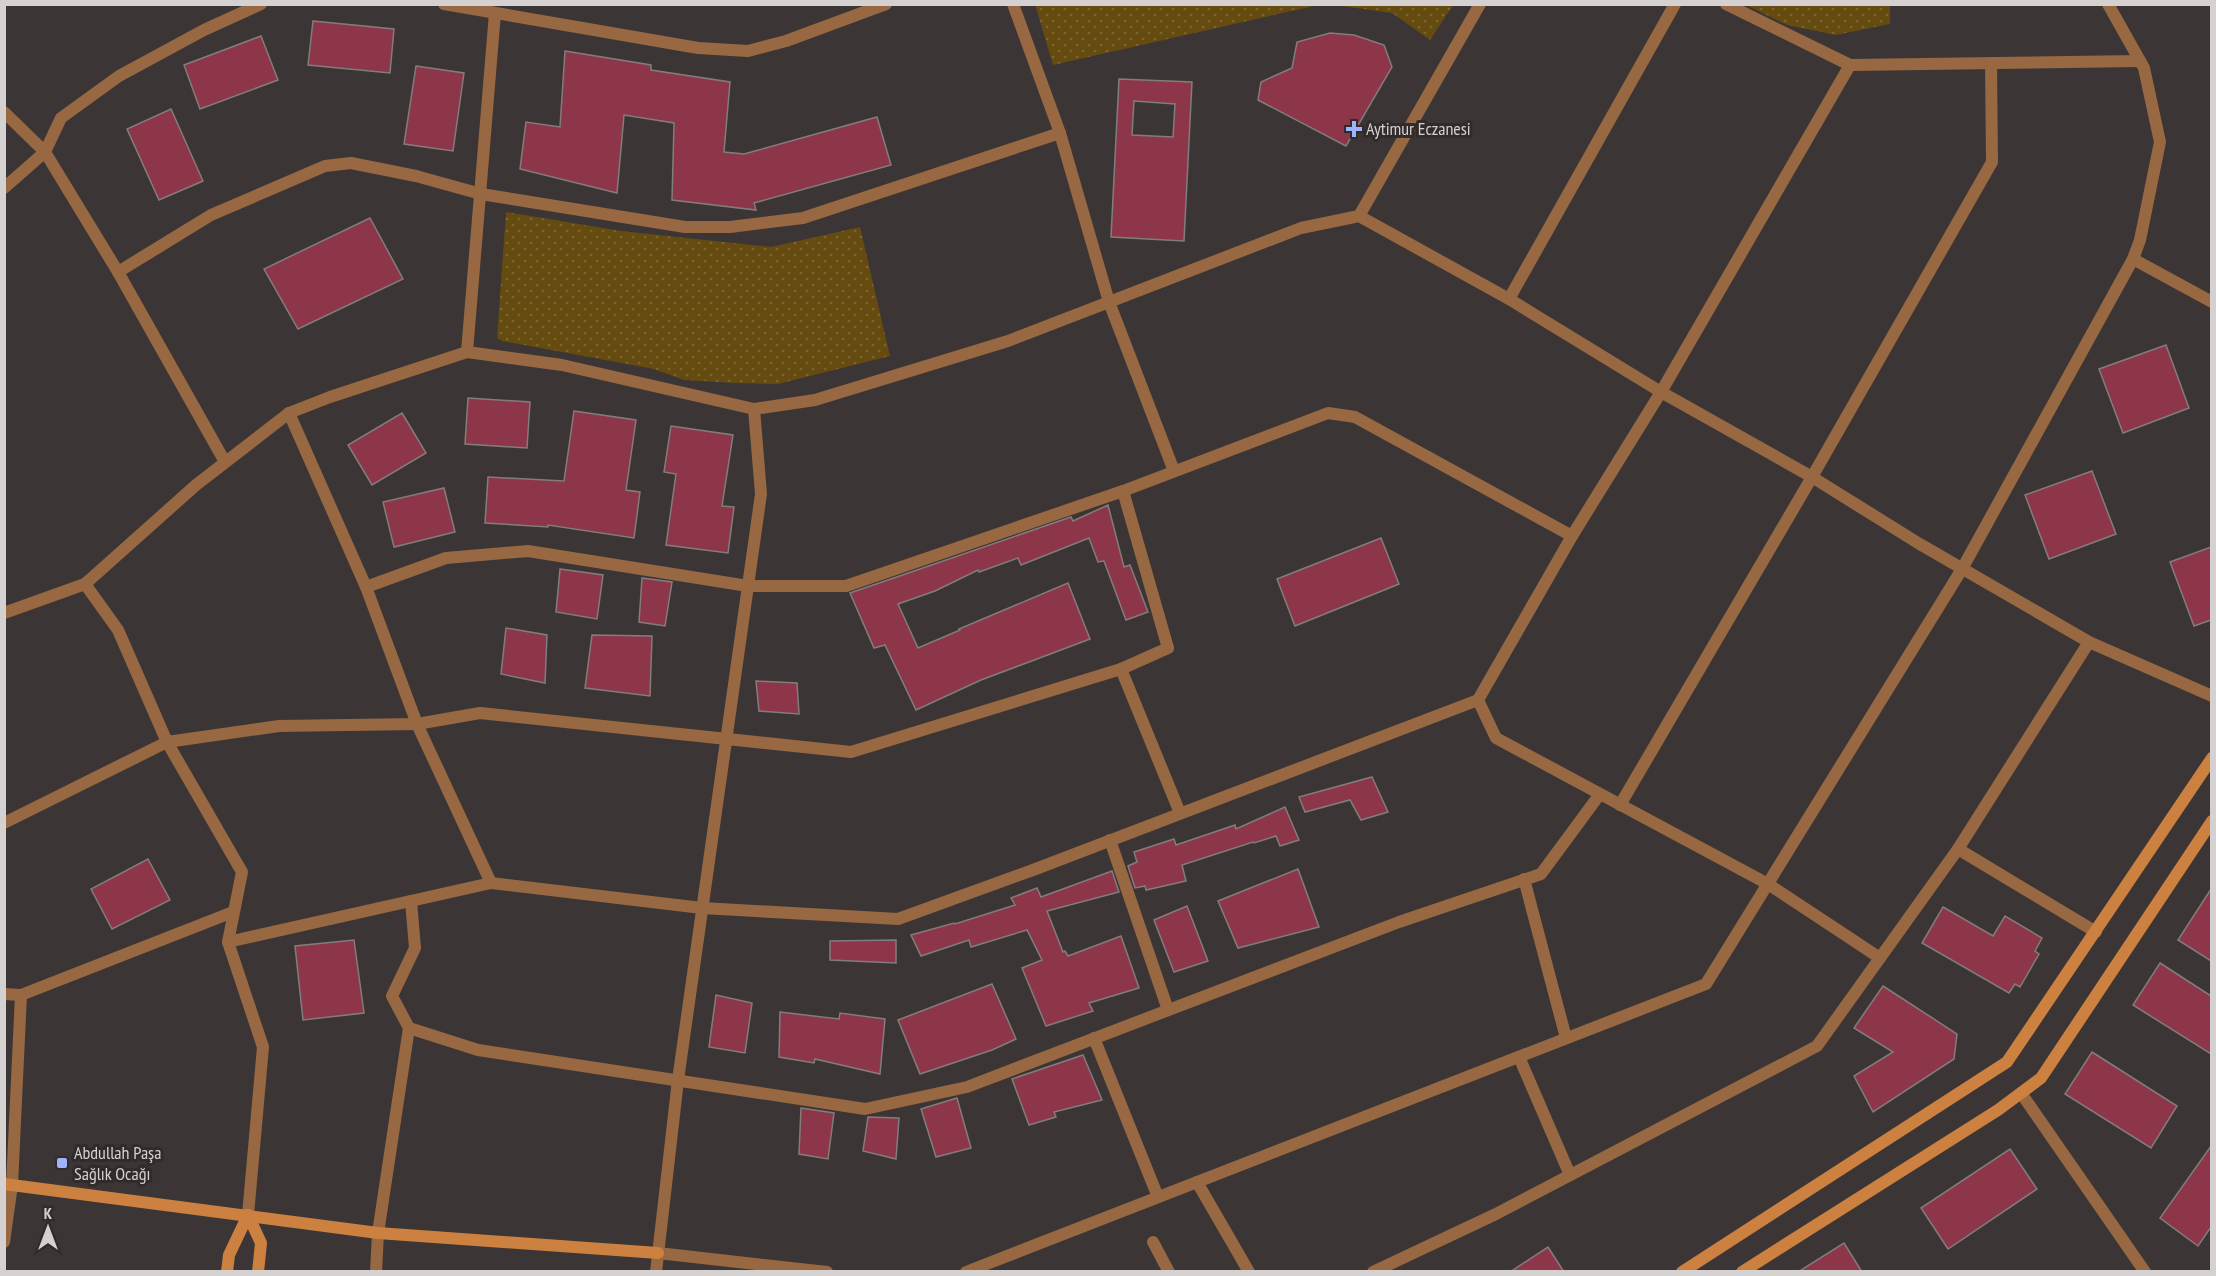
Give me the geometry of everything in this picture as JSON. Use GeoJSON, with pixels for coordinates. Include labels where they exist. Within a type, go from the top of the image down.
{"type":"FeatureCollection","features":[{"type":"Feature","properties":{"kind":"main road"},"geometry":{"type":"LineString","coordinates":[[1682,1272],[2007,1062],[2211,758]]}},
{"type":"Feature","properties":{"kind":"main road"},"geometry":{"type":"LineString","coordinates":[[1742,1272],[1998,1110],[2041,1078],[2211,821]]}},
{"type":"Feature","properties":{"kind":"main road"},"geometry":{"type":"LineString","coordinates":[[8,1184],[378,1233],[658,1253]]}},
{"type":"Feature","properties":{"kind":"main road"},"geometry":{"type":"LineString","coordinates":[[227,1272],[229,1255],[248,1215]]}},
{"type":"Feature","properties":{"kind":"main road"},"geometry":{"type":"LineString","coordinates":[[248,1215],[261,1243],[258,1272]]}},
{"type":"Feature","properties":{"kind":"street"},"geometry":{"type":"LineString","coordinates":[[4,188],[45,152],[61,118],[119,76],[204,30],[261,4]]}},
{"type":"Feature","properties":{"kind":"street"},"geometry":{"type":"LineString","coordinates":[[444,4],[698,48],[748,51],[786,41],[886,4]]}},
{"type":"Feature","properties":{"kind":"street"},"geometry":{"type":"LineString","coordinates":[[1013,4],[1060,133],[1109,302],[1174,471]]}},
{"type":"Feature","properties":{"kind":"street"},"geometry":{"type":"LineString","coordinates":[[1359,216],[1480,4]]}},
{"type":"Feature","properties":{"kind":"street"},"geometry":{"type":"LineString","coordinates":[[1509,298],[1676,4]]}},
{"type":"Feature","properties":{"kind":"street"},"geometry":{"type":"LineString","coordinates":[[1726,4],[1850,65],[2140,61]]}},
{"type":"Feature","properties":{"kind":"street"},"geometry":{"type":"LineString","coordinates":[[966,1272],[1706,984],[1962,569],[2133,259],[2140,240],[2160,142],[2145,68],[2108,4]]}},
{"type":"Feature","properties":{"kind":"street"},"geometry":{"type":"LineString","coordinates":[[466,352],[495,13]]}},
{"type":"Feature","properties":{"kind":"street"},"geometry":{"type":"LineString","coordinates":[[1620,805],[1812,477],[1992,162],[1991,63]]}},
{"type":"Feature","properties":{"kind":"street"},"geometry":{"type":"LineString","coordinates":[[228,942],[491,883],[702,908],[898,919],[1478,700],[1572,536],[1661,392],[1850,65]]}},
{"type":"Feature","properties":{"kind":"street"},"geometry":{"type":"LineString","coordinates":[[4,112],[45,152],[118,272],[225,462]]}},
{"type":"Feature","properties":{"kind":"street"},"geometry":{"type":"LineString","coordinates":[[118,272],[211,215],[325,166],[351,163],[416,176],[481,194],[685,227],[730,227],[803,218],[1060,133]]}},
{"type":"Feature","properties":{"kind":"street"},"geometry":{"type":"LineString","coordinates":[[4,613],[85,585],[196,485],[289,413],[466,352],[562,365],[754,409],[815,400],[1008,341],[1301,228],[1359,216],[1509,298],[1661,392],[1812,477],[1962,569],[2089,642],[2211,696]]}},
{"type":"Feature","properties":{"kind":"street"},"geometry":{"type":"LineString","coordinates":[[2133,259],[2211,302]]}},
{"type":"Feature","properties":{"kind":"street"},"geometry":{"type":"LineString","coordinates":[[656,1272],[678,1080],[761,494],[754,409]]}},
{"type":"Feature","properties":{"kind":"street"},"geometry":{"type":"LineString","coordinates":[[289,413],[366,587],[417,724],[491,883]]}},
{"type":"Feature","properties":{"kind":"street"},"geometry":{"type":"LineString","coordinates":[[366,587],[446,558],[528,551],[748,586],[846,586],[1123,491],[1328,413],[1355,417],[1572,536]]}},
{"type":"Feature","properties":{"kind":"street"},"geometry":{"type":"LineString","coordinates":[[4,823],[167,742],[279,726],[417,724],[480,713],[851,752],[1121,669],[1168,648],[1123,491]]}},
{"type":"Feature","properties":{"kind":"street"},"geometry":{"type":"LineString","coordinates":[[85,585],[118,630],[167,742],[242,872],[228,942],[263,1047],[248,1215]]}},
{"type":"Feature","properties":{"kind":"street"},"geometry":{"type":"LineString","coordinates":[[1373,1272],[1496,1214],[1817,1046],[1958,849],[2089,642]]}},
{"type":"Feature","properties":{"kind":"street"},"geometry":{"type":"LineString","coordinates":[[1121,669],[1180,813]]}},
{"type":"Feature","properties":{"kind":"street"},"geometry":{"type":"LineString","coordinates":[[1478,700],[1496,738],[1768,884],[1880,958]]}},
{"type":"Feature","properties":{"kind":"street"},"geometry":{"type":"LineString","coordinates":[[410,1028],[478,1050],[865,1109],[967,1087],[1399,922],[1541,874],[1600,794]]}},
{"type":"Feature","properties":{"kind":"street"},"geometry":{"type":"LineString","coordinates":[[1110,840],[1168,1010]]}},
{"type":"Feature","properties":{"kind":"street"},"geometry":{"type":"LineString","coordinates":[[1958,849],[2096,932]]}},
{"type":"Feature","properties":{"kind":"street"},"geometry":{"type":"LineString","coordinates":[[1524,879],[1566,1038]]}},
{"type":"Feature","properties":{"kind":"street"},"geometry":{"type":"LineString","coordinates":[[376,1272],[378,1233],[410,1028],[392,996],[415,948],[411,901]]}},
{"type":"Feature","properties":{"kind":"street"},"geometry":{"type":"LineString","coordinates":[[4,994],[21,995],[233,912]]}},
{"type":"Feature","properties":{"kind":"street"},"geometry":{"type":"LineString","coordinates":[[4,1242],[21,995]]}},
{"type":"Feature","properties":{"kind":"street"},"geometry":{"type":"LineString","coordinates":[[1094,1038],[1158,1197]]}},
{"type":"Feature","properties":{"kind":"street"},"geometry":{"type":"LineString","coordinates":[[1519,1057],[1570,1175]]}},
{"type":"Feature","properties":{"kind":"street"},"geometry":{"type":"LineString","coordinates":[[2021,1093],[2145,1272]]}},
{"type":"Feature","properties":{"kind":"street"},"geometry":{"type":"LineString","coordinates":[[1197,1182],[1249,1272]]}},
{"type":"Feature","properties":{"kind":"street"},"geometry":{"type":"LineString","coordinates":[[1153,1242],[1169,1272]]}},
{"type":"Feature","properties":{"kind":"street"},"geometry":{"type":"LineString","coordinates":[[658,1253],[827,1272]]}},
{"type":"Feature","properties":{"kind":"shaded area"},"geometry":{"type":"Polygon","coordinates":[[[1035,4],[1318,4],[1318,5],[1053,65],[1035,4]]]}},
{"type":"Feature","properties":{"kind":"shaded area"},"geometry":{"type":"Polygon","coordinates":[[[1453,4],[1430,40],[1392,13],[1335,5],[1453,4]]]}},
{"type":"Feature","properties":{"kind":"shaded area"},"geometry":{"type":"Polygon","coordinates":[[[1746,5],[1890,5],[1890,24],[1836,35],[1787,25],[1746,5]]]}},
{"type":"Feature","properties":{"kind":"shaded area"},"geometry":{"type":"Polygon","coordinates":[[[506,212],[621,231],[771,247],[860,227],[890,356],[778,384],[735,383],[684,380],[654,369],[502,341],[497,338],[506,212]]]}},
{"type":"Feature","properties":{"kind":"building"},"geometry":{"type":"Polygon","coordinates":[[[313,21],[394,29],[390,73],[308,65],[313,21]]]}},
{"type":"Feature","properties":{"kind":"building"},"geometry":{"type":"Polygon","coordinates":[[[1330,33],[1354,35],[1384,45],[1392,67],[1346,146],[1258,100],[1261,82],[1292,68],[1297,42],[1330,33]]]}},
{"type":"Feature","properties":{"kind":"building"},"geometry":{"type":"Polygon","coordinates":[[[261,36],[278,80],[200,109],[184,65],[261,36]]]}},
{"type":"Feature","properties":{"kind":"building"},"geometry":{"type":"Polygon","coordinates":[[[565,51],[651,65],[651,70],[730,82],[724,152],[744,154],[877,117],[891,165],[754,203],[756,210],[672,200],[674,123],[624,115],[617,193],[520,169],[526,122],[560,127],[565,51]]]}},
{"type":"Feature","properties":{"kind":"building"},"geometry":{"type":"Polygon","coordinates":[[[416,66],[464,73],[453,151],[404,144],[416,66]]]}},
{"type":"Feature","properties":{"kind":"building"},"geometry":{"type":"Polygon","coordinates":[[[1119,79],[1192,82],[1184,241],[1111,237],[1119,79]],[[1134,101],[1132,135],[1173,137],[1175,104],[1134,101]]]}},
{"type":"Feature","properties":{"kind":"building"},"geometry":{"type":"Polygon","coordinates":[[[171,109],[203,181],[159,200],[127,129],[171,109]]]}},
{"type":"Feature","properties":{"kind":"building"},"geometry":{"type":"Polygon","coordinates":[[[370,218],[403,279],[298,329],[264,269],[370,218]]]}},
{"type":"Feature","properties":{"kind":"building"},"geometry":{"type":"Polygon","coordinates":[[[2166,345],[2189,408],[2123,433],[2099,369],[2166,345]]]}},
{"type":"Feature","properties":{"kind":"building"},"geometry":{"type":"Polygon","coordinates":[[[468,398],[530,402],[527,448],[465,444],[468,398]]]}},
{"type":"Feature","properties":{"kind":"building"},"geometry":{"type":"Polygon","coordinates":[[[574,411],[636,420],[626,490],[640,492],[634,538],[548,525],[548,527],[485,523],[488,477],[564,481],[574,411]]]}},
{"type":"Feature","properties":{"kind":"building"},"geometry":{"type":"Polygon","coordinates":[[[402,413],[426,453],[372,485],[348,445],[402,413]]]}},
{"type":"Feature","properties":{"kind":"building"},"geometry":{"type":"Polygon","coordinates":[[[671,426],[733,435],[722,506],[734,507],[728,553],[666,545],[676,474],[664,472],[671,426]]]}},
{"type":"Feature","properties":{"kind":"building"},"geometry":{"type":"Polygon","coordinates":[[[2092,471],[2116,534],[2049,559],[2025,495],[2092,471]]]}},
{"type":"Feature","properties":{"kind":"building"},"geometry":{"type":"Polygon","coordinates":[[[444,488],[455,532],[394,547],[383,502],[444,488]]]}},
{"type":"Feature","properties":{"kind":"building"},"geometry":{"type":"Polygon","coordinates":[[[1108,505],[1124,567],[1130,565],[1148,612],[1126,620],[1104,561],[1098,562],[1089,538],[1021,565],[1018,558],[979,572],[978,570],[935,591],[898,604],[918,648],[1068,583],[1090,639],[981,680],[916,710],[885,645],[874,648],[850,593],[1071,517],[1073,521],[1108,505]]]}},
{"type":"Feature","properties":{"kind":"building"},"geometry":{"type":"Polygon","coordinates":[[[1381,538],[1399,584],[1295,626],[1277,579],[1381,538]]]}},
{"type":"Feature","properties":{"kind":"building"},"geometry":{"type":"Polygon","coordinates":[[[2211,547],[2211,620],[2194,626],[2170,562],[2211,547]]]}},
{"type":"Feature","properties":{"kind":"building"},"geometry":{"type":"Polygon","coordinates":[[[560,569],[603,575],[597,619],[556,612],[560,569]]]}},
{"type":"Feature","properties":{"kind":"building"},"geometry":{"type":"Polygon","coordinates":[[[642,578],[672,582],[665,626],[639,622],[642,578]]]}},
{"type":"Feature","properties":{"kind":"building"},"geometry":{"type":"Polygon","coordinates":[[[506,628],[547,635],[545,683],[501,674],[506,628]]]}},
{"type":"Feature","properties":{"kind":"building"},"geometry":{"type":"Polygon","coordinates":[[[592,635],[652,636],[650,696],[585,688],[592,635]]]}},
{"type":"Feature","properties":{"kind":"building"},"geometry":{"type":"Polygon","coordinates":[[[756,681],[797,683],[799,714],[759,711],[756,681]]]}},
{"type":"Feature","properties":{"kind":"building"},"geometry":{"type":"Polygon","coordinates":[[[1372,777],[1388,812],[1361,820],[1350,800],[1305,812],[1299,797],[1372,777]]]}},
{"type":"Feature","properties":{"kind":"building"},"geometry":{"type":"Polygon","coordinates":[[[1285,807],[1299,840],[1280,846],[1276,836],[1253,842],[1182,865],[1186,881],[1146,890],[1145,886],[1135,888],[1128,866],[1137,862],[1134,852],[1174,839],[1176,845],[1235,825],[1236,829],[1285,807]]]}},
{"type":"Feature","properties":{"kind":"building"},"geometry":{"type":"Polygon","coordinates":[[[148,859],[170,900],[112,929],[91,889],[148,859]]]}},
{"type":"Feature","properties":{"kind":"building"},"geometry":{"type":"Polygon","coordinates":[[[1298,869],[1319,927],[1238,948],[1218,901],[1298,869]]]}},
{"type":"Feature","properties":{"kind":"building"},"geometry":{"type":"Polygon","coordinates":[[[1112,871],[1119,892],[1047,911],[1063,952],[1065,951],[1068,956],[1121,936],[1139,988],[1089,1003],[1093,1011],[1046,1026],[1022,968],[1042,960],[1027,930],[971,947],[969,940],[921,956],[911,935],[1015,905],[1011,898],[1037,888],[1041,897],[1112,871]]]}},
{"type":"Feature","properties":{"kind":"building"},"geometry":{"type":"Polygon","coordinates":[[[2211,889],[2211,961],[2178,940],[2211,889]]]}},
{"type":"Feature","properties":{"kind":"building"},"geometry":{"type":"Polygon","coordinates":[[[1187,906],[1208,961],[1174,972],[1154,920],[1187,906]]]}},
{"type":"Feature","properties":{"kind":"building"},"geometry":{"type":"Polygon","coordinates":[[[1943,907],[1993,936],[2005,916],[2042,938],[2035,951],[2039,954],[2020,987],[2015,984],[2009,993],[1922,943],[1943,907]]]}},
{"type":"Feature","properties":{"kind":"building"},"geometry":{"type":"Polygon","coordinates":[[[354,940],[364,1013],[303,1020],[295,946],[354,940]]]}},
{"type":"Feature","properties":{"kind":"building"},"geometry":{"type":"Polygon","coordinates":[[[896,940],[896,963],[830,960],[830,941],[896,940]]]}},
{"type":"Feature","properties":{"kind":"building"},"geometry":{"type":"Polygon","coordinates":[[[2160,963],[2211,996],[2211,1054],[2133,1005],[2160,963]]]}},
{"type":"Feature","properties":{"kind":"building"},"geometry":{"type":"Polygon","coordinates":[[[992,984],[1016,1039],[992,1050],[920,1074],[898,1020],[992,984]]]}},
{"type":"Feature","properties":{"kind":"building"},"geometry":{"type":"Polygon","coordinates":[[[1883,986],[1957,1034],[1954,1059],[1873,1112],[1854,1076],[1893,1052],[1854,1028],[1883,986]]]}},
{"type":"Feature","properties":{"kind":"building"},"geometry":{"type":"Polygon","coordinates":[[[716,995],[752,1003],[745,1053],[709,1047],[716,995]]]}},
{"type":"Feature","properties":{"kind":"building"},"geometry":{"type":"Polygon","coordinates":[[[780,1012],[839,1019],[840,1013],[885,1019],[880,1074],[815,1059],[814,1063],[779,1057],[780,1012]]]}},
{"type":"Feature","properties":{"kind":"building"},"geometry":{"type":"Polygon","coordinates":[[[2092,1052],[2177,1106],[2151,1148],[2065,1094],[2092,1052]]]}},
{"type":"Feature","properties":{"kind":"building"},"geometry":{"type":"Polygon","coordinates":[[[1083,1055],[1102,1100],[1054,1112],[1056,1117],[1029,1125],[1012,1079],[1083,1055]]]}},
{"type":"Feature","properties":{"kind":"building"},"geometry":{"type":"Polygon","coordinates":[[[957,1098],[971,1148],[936,1157],[921,1109],[957,1098]]]}},
{"type":"Feature","properties":{"kind":"building"},"geometry":{"type":"Polygon","coordinates":[[[801,1108],[834,1113],[828,1159],[799,1154],[801,1108]]]}},
{"type":"Feature","properties":{"kind":"building"},"geometry":{"type":"Polygon","coordinates":[[[868,1117],[899,1118],[896,1159],[863,1151],[868,1117]]]}},
{"type":"Feature","properties":{"kind":"building"},"geometry":{"type":"Polygon","coordinates":[[[2211,1146],[2211,1227],[2198,1246],[2160,1218],[2211,1146]]]}},
{"type":"Feature","properties":{"kind":"building"},"geometry":{"type":"Polygon","coordinates":[[[2010,1149],[2037,1189],[1948,1249],[1921,1208],[2010,1149]]]}},
{"type":"Feature","properties":{"kind":"building"},"geometry":{"type":"Polygon","coordinates":[[[1844,1243],[1862,1272],[1798,1272],[1844,1243]]]}},
{"type":"Feature","properties":{"kind":"building"},"geometry":{"type":"Polygon","coordinates":[[[1548,1247],[1564,1272],[1510,1272],[1548,1247]]]}},
{"type":"Feature","properties":{"kind":"place","name":"Aytimur Eczanesi"},"geometry":{"type":"Point","coordinates":[1354,129]}},
{"type":"Feature","properties":{"kind":"place","name":"Abdullah Paşa Sağlık Ocağı"},"geometry":{"type":"Point","coordinates":[62,1163]}}]}
